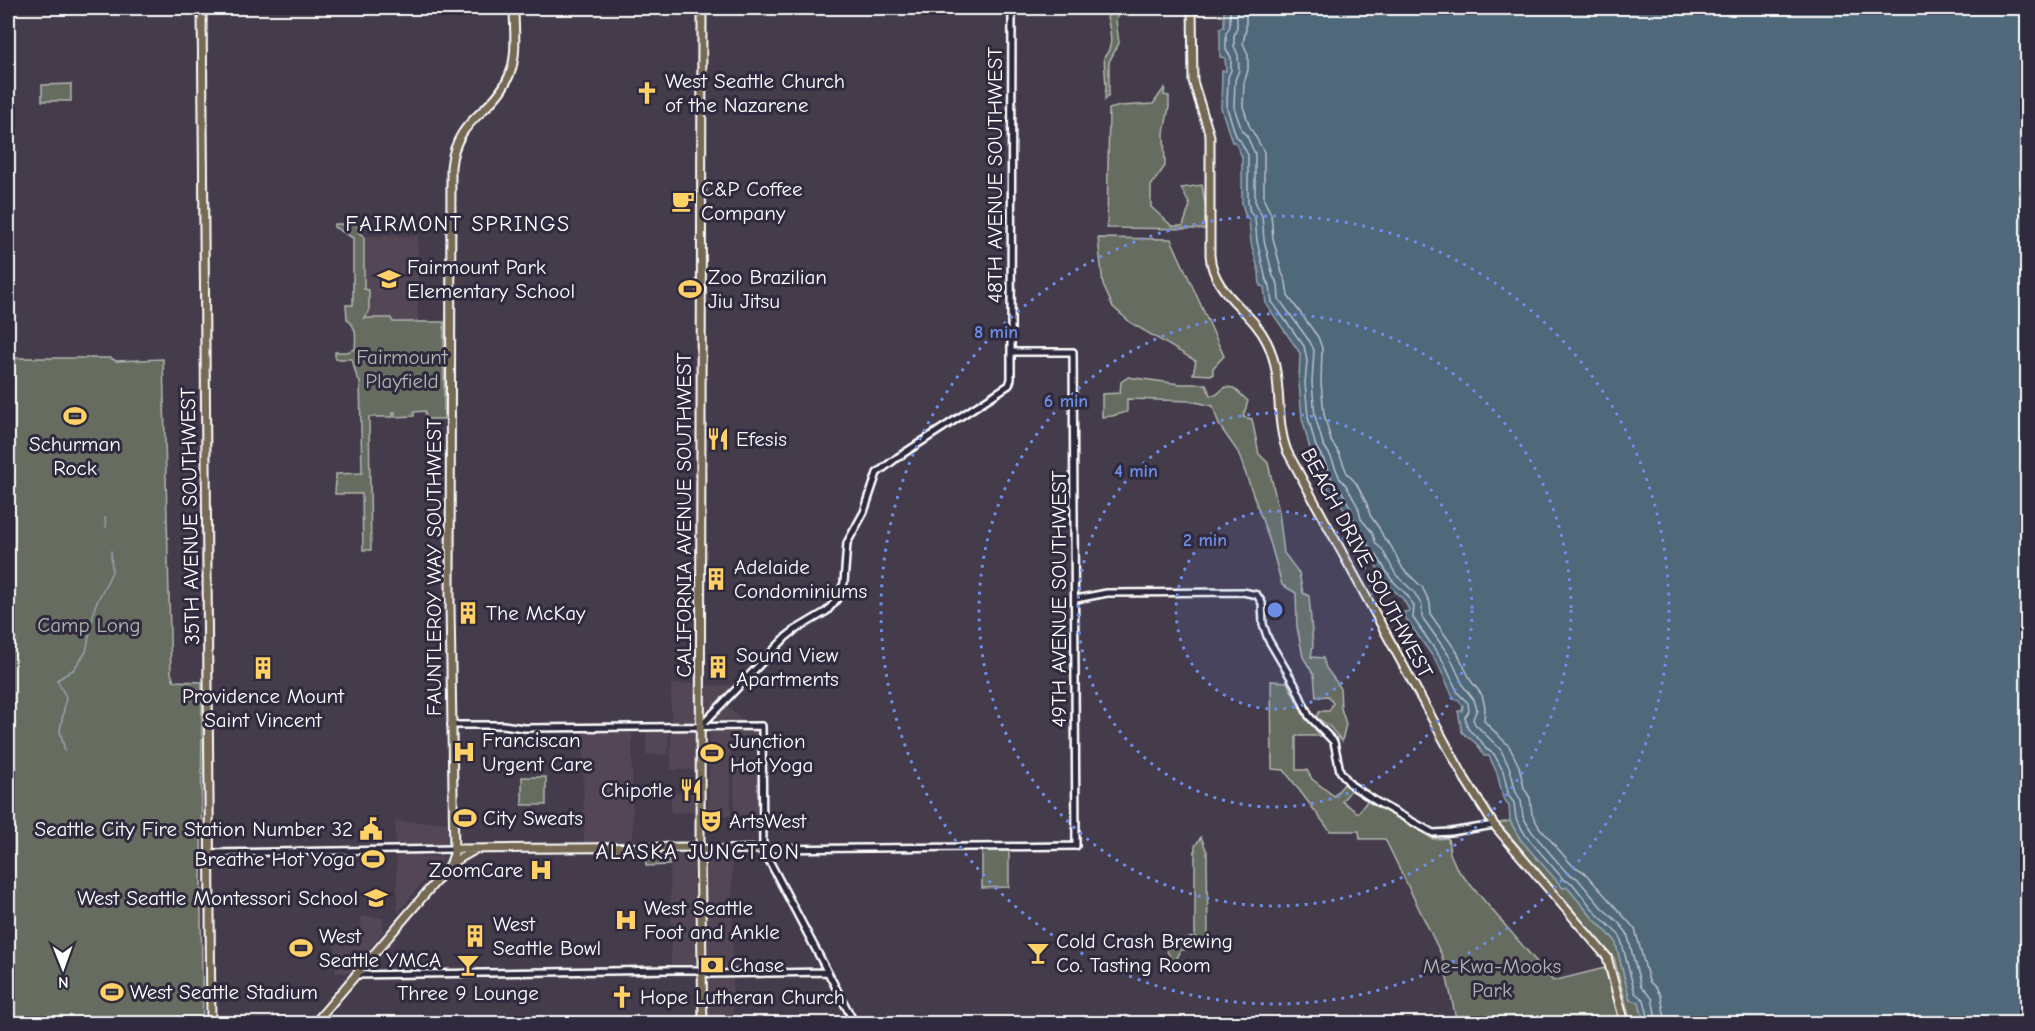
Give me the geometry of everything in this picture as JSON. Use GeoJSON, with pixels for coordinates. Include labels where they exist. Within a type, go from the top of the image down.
{"type":"FeatureCollection","features":[{"type":"Feature","properties":{"kind":"main road","name":"35TH AVENUE SOUTHWEST"},"geometry":{"type":"LineString","coordinates":[[202,8],[211,1023]]}},
{"type":"Feature","properties":{"kind":"main road","name":"FAUNTLEROY WAY SOUTHWEST"},"geometry":{"type":"LineString","coordinates":[[314,1023],[453,859],[451,167],[453,150],[458,139],[503,88],[510,74],[514,57],[514,8]]}},
{"type":"Feature","properties":{"kind":"main road","name":"CALIFORNIA AVENUE SOUTHWEST"},"geometry":{"type":"LineString","coordinates":[[702,8],[700,848],[703,1023]]}},
{"type":"Feature","properties":{"kind":"main road","name":"BEACH DRIVE SOUTHWEST"},"geometry":{"type":"LineString","coordinates":[[1192,8],[1193,81],[1210,136],[1210,255],[1213,272],[1223,291],[1250,316],[1266,340],[1275,363],[1283,436],[1287,451],[1440,734],[1494,825],[1604,953],[1609,962],[1625,1023]]}},
{"type":"Feature","properties":{"kind":"main road"},"geometry":{"type":"LineString","coordinates":[[450,865],[465,854],[485,848]]}},
{"type":"Feature","properties":{"kind":"main road"},"geometry":{"type":"LineString","coordinates":[[454,849],[763,849]]}},
{"type":"Feature","properties":{"kind":"street","name":"48TH AVENUE SOUTHWEST"},"geometry":{"type":"LineString","coordinates":[[700,726],[786,638],[827,610],[837,599],[844,583],[847,543],[864,512],[877,473],[898,457],[1004,390],[1011,379],[1012,8]]}},
{"type":"Feature","properties":{"kind":"street","name":"49TH AVENUE SOUTHWEST"},"geometry":{"type":"LineString","coordinates":[[763,849],[1076,846],[1073,352],[1011,352]]}},
{"type":"Feature","properties":{"kind":"street"},"geometry":{"type":"LineString","coordinates":[[1076,599],[1107,593],[1254,593],[1262,603],[1263,624],[1268,639],[1295,685],[1309,716],[1334,742],[1340,771],[1351,785],[1432,832],[1451,832],[1494,825]]}},
{"type":"Feature","properties":{"kind":"street"},"geometry":{"type":"LineString","coordinates":[[451,725],[502,725],[524,728],[762,726],[763,849],[855,1023]]}},
{"type":"Feature","properties":{"kind":"street"},"geometry":{"type":"LineString","coordinates":[[210,854],[454,849]]}},
{"type":"Feature","properties":{"kind":"street"},"geometry":{"type":"LineString","coordinates":[[354,975],[671,970],[702,971],[711,974],[827,972]]}},
{"type":"Feature","properties":{"kind":"shaded area","name":"Fairmount Park Elementary School"},"geometry":{"type":"Polygon","coordinates":[[[360,236],[418,236],[418,322],[360,322],[360,236]]]}},
{"type":"Feature","properties":{"kind":"shaded area"},"geometry":{"type":"Polygon","coordinates":[[[697,683],[697,719],[691,722],[671,723],[671,684],[697,683]]]}},
{"type":"Feature","properties":{"kind":"shaded area"},"geometry":{"type":"Polygon","coordinates":[[[706,685],[730,685],[720,699],[745,723],[718,724],[706,709],[706,685]]]}},
{"type":"Feature","properties":{"kind":"shaded area"},"geometry":{"type":"Polygon","coordinates":[[[709,731],[757,731],[759,733],[758,749],[731,750],[731,816],[708,816],[709,731]]]}},
{"type":"Feature","properties":{"kind":"shaded area"},"geometry":{"type":"Polygon","coordinates":[[[646,732],[669,732],[668,754],[646,755],[646,732]]]}},
{"type":"Feature","properties":{"kind":"shaded area"},"geometry":{"type":"Polygon","coordinates":[[[671,732],[694,732],[694,770],[671,770],[671,732]]]}},
{"type":"Feature","properties":{"kind":"shaded area"},"geometry":{"type":"Polygon","coordinates":[[[583,733],[632,733],[633,842],[584,843],[583,733]]]}},
{"type":"Feature","properties":{"kind":"shaded area"},"geometry":{"type":"Polygon","coordinates":[[[758,759],[758,820],[734,820],[734,760],[758,759]]]}},
{"type":"Feature","properties":{"kind":"shaded area"},"geometry":{"type":"Polygon","coordinates":[[[671,793],[693,793],[694,812],[671,813],[671,793]]]}},
{"type":"Feature","properties":{"kind":"shaded area"},"geometry":{"type":"Polygon","coordinates":[[[395,822],[447,822],[447,844],[422,845],[422,857],[445,857],[398,913],[395,822]]]}},
{"type":"Feature","properties":{"kind":"shaded area"},"geometry":{"type":"Polygon","coordinates":[[[694,853],[695,964],[671,964],[670,854],[694,853]]]}},
{"type":"Feature","properties":{"kind":"shaded area"},"geometry":{"type":"Polygon","coordinates":[[[732,853],[733,1023],[709,1023],[706,855],[732,853]]]}},
{"type":"Feature","properties":{"kind":"shaded area"},"geometry":{"type":"Polygon","coordinates":[[[361,916],[383,918],[383,932],[349,973],[335,973],[335,942],[361,941],[361,916]]]}},
{"type":"Feature","properties":{"kind":"green space"},"geometry":{"type":"Polygon","coordinates":[[[1112,8],[1121,8],[1116,20],[1119,43],[1109,62],[1109,95],[1105,100],[1104,57],[1110,48],[1111,38],[1107,17],[1112,8]]]}},
{"type":"Feature","properties":{"kind":"green space"},"geometry":{"type":"Polygon","coordinates":[[[71,84],[71,101],[42,101],[42,85],[71,84]]]}},
{"type":"Feature","properties":{"kind":"green space"},"geometry":{"type":"Polygon","coordinates":[[[1165,87],[1164,95],[1169,96],[1169,107],[1164,133],[1165,166],[1151,186],[1151,207],[1172,226],[1183,226],[1190,205],[1181,188],[1202,185],[1206,209],[1205,229],[1107,228],[1109,109],[1153,104],[1165,87]]]}},
{"type":"Feature","properties":{"kind":"green space","name":"Fairmount Playfield"},"geometry":{"type":"Polygon","coordinates":[[[334,224],[357,224],[359,233],[364,236],[364,289],[369,290],[369,312],[364,318],[391,318],[393,322],[444,322],[444,419],[426,419],[425,411],[414,412],[414,416],[395,417],[395,412],[393,412],[393,417],[369,417],[371,550],[363,550],[362,494],[335,494],[336,474],[362,473],[360,382],[352,359],[335,359],[335,352],[355,349],[355,332],[347,319],[346,305],[353,305],[353,238],[334,227],[334,224]]]}},
{"type":"Feature","properties":{"kind":"green space"},"geometry":{"type":"Polygon","coordinates":[[[1098,238],[1171,239],[1224,356],[1213,368],[1213,375],[1193,374],[1196,361],[1131,323],[1113,307],[1103,285],[1098,238]]]}},
{"type":"Feature","properties":{"kind":"green space","name":"Camp Long"},"geometry":{"type":"Polygon","coordinates":[[[8,358],[111,358],[116,361],[163,359],[171,673],[174,681],[202,682],[203,1023],[8,1023],[8,358]]]}},
{"type":"Feature","properties":{"kind":"green space"},"geometry":{"type":"Polygon","coordinates":[[[1128,377],[1180,384],[1206,384],[1210,395],[1216,395],[1225,387],[1234,388],[1248,401],[1243,417],[1252,419],[1259,454],[1268,463],[1279,512],[1284,553],[1299,573],[1303,593],[1309,596],[1313,645],[1311,657],[1323,658],[1326,668],[1340,687],[1341,708],[1346,724],[1342,741],[1330,727],[1316,717],[1320,711],[1329,711],[1333,703],[1328,696],[1316,697],[1314,675],[1303,657],[1297,627],[1296,593],[1282,585],[1271,545],[1238,452],[1219,425],[1213,406],[1190,401],[1127,399],[1127,412],[1102,417],[1102,394],[1120,393],[1121,382],[1128,377]]]}},
{"type":"Feature","properties":{"kind":"green space","name":"Me-Kwa-Mooks Park"},"geometry":{"type":"Polygon","coordinates":[[[1271,681],[1287,682],[1303,714],[1321,736],[1296,736],[1296,770],[1307,770],[1312,779],[1334,796],[1345,783],[1352,789],[1342,801],[1358,813],[1368,800],[1433,839],[1448,838],[1450,853],[1457,869],[1553,981],[1605,968],[1620,1023],[1457,1023],[1442,956],[1385,839],[1360,839],[1359,831],[1330,831],[1284,770],[1272,769],[1271,681]]]}},
{"type":"Feature","properties":{"kind":"green space"},"geometry":{"type":"Polygon","coordinates":[[[522,777],[546,777],[546,805],[522,805],[522,777]]]}},
{"type":"Feature","properties":{"kind":"green space"},"geometry":{"type":"Polygon","coordinates":[[[1510,821],[1521,840],[1563,888],[1567,887],[1615,940],[1630,1000],[1639,1002],[1644,1023],[1631,1023],[1614,958],[1499,823],[1510,821]]]}},
{"type":"Feature","properties":{"kind":"green space"},"geometry":{"type":"Polygon","coordinates":[[[1201,837],[1207,852],[1208,937],[1200,948],[1181,950],[1174,965],[1163,943],[1195,937],[1195,846],[1201,837]]]}},
{"type":"Feature","properties":{"kind":"green space"},"geometry":{"type":"Polygon","coordinates":[[[1009,849],[1009,887],[982,888],[982,850],[1009,849]]]}},
{"type":"Feature","properties":{"kind":"green space"},"geometry":{"type":"Polygon","coordinates":[[[645,854],[669,854],[669,865],[646,866],[645,854]]]}},
{"type":"Feature","properties":{"kind":"water"},"geometry":{"type":"Polygon","coordinates":[[[1224,8],[2027,8],[2027,1023],[1644,1023],[1639,1002],[1630,1000],[1615,940],[1567,887],[1563,888],[1521,840],[1510,821],[1509,805],[1503,798],[1497,773],[1489,756],[1484,756],[1477,744],[1462,732],[1458,711],[1462,711],[1463,706],[1454,699],[1438,664],[1405,617],[1404,612],[1410,611],[1403,599],[1386,583],[1371,557],[1366,556],[1360,539],[1348,525],[1346,514],[1335,492],[1330,492],[1310,449],[1302,418],[1299,383],[1300,353],[1266,304],[1264,287],[1260,286],[1259,272],[1251,243],[1249,220],[1242,203],[1242,157],[1235,142],[1232,142],[1221,108],[1222,71],[1226,71],[1225,58],[1220,57],[1220,28],[1224,27],[1224,8]]]}},
{"type":"Feature","properties":{"kind":"waterway"},"geometry":{"type":"LineString","coordinates":[[105,518],[106,527]]}},
{"type":"Feature","properties":{"kind":"waterway"},"geometry":{"type":"LineString","coordinates":[[65,751],[60,731],[66,697],[57,680],[73,670],[86,652],[95,606],[112,572],[111,551]]}},
{"type":"Feature","properties":{"kind":"place","name":"West Seattle Church of the Nazarene"},"geometry":{"type":"Point","coordinates":[647,93]}},
{"type":"Feature","properties":{"kind":"place","name":"C&P Coffee Company"},"geometry":{"type":"Point","coordinates":[683,201]}},
{"type":"Feature","properties":{"kind":"place","name":"Fairmount Park Elementary School"},"geometry":{"type":"Point","coordinates":[389,279]}},
{"type":"Feature","properties":{"kind":"place","name":"Zoo Brazilian Jiu Jitsu"},"geometry":{"type":"Point","coordinates":[690,289]}},
{"type":"Feature","properties":{"kind":"place","name":"Schurman Rock"},"geometry":{"type":"Point","coordinates":[75,416]}},
{"type":"Feature","properties":{"kind":"place","name":"Efesis"},"geometry":{"type":"Point","coordinates":[718,439]}},
{"type":"Feature","properties":{"kind":"place","name":"Adelaide Condominiums"},"geometry":{"type":"Point","coordinates":[716,579]}},
{"type":"Feature","properties":{"kind":"place","name":"The McKay"},"geometry":{"type":"Point","coordinates":[468,613]}},
{"type":"Feature","properties":{"kind":"place","name":"Sound View Apartments"},"geometry":{"type":"Point","coordinates":[718,667]}},
{"type":"Feature","properties":{"kind":"place","name":"Providence Mount Saint Vincent"},"geometry":{"type":"Point","coordinates":[263,668]}},
{"type":"Feature","properties":{"kind":"place","name":"Franciscan Urgent Care"},"geometry":{"type":"Point","coordinates":[464,752]}},
{"type":"Feature","properties":{"kind":"place","name":"Junction Hot Yoga"},"geometry":{"type":"Point","coordinates":[712,753]}},
{"type":"Feature","properties":{"kind":"place","name":"Chipotle"},"geometry":{"type":"Point","coordinates":[691,790]}},
{"type":"Feature","properties":{"kind":"place","name":"City Sweats"},"geometry":{"type":"Point","coordinates":[465,818]}},
{"type":"Feature","properties":{"kind":"place","name":"ArtsWest"},"geometry":{"type":"Point","coordinates":[711,821]}},
{"type":"Feature","properties":{"kind":"place","name":"Seattle City Fire Station Number 32"},"geometry":{"type":"Point","coordinates":[371,829]}},
{"type":"Feature","properties":{"kind":"place","name":"Breathe Hot Yoga"},"geometry":{"type":"Point","coordinates":[373,859]}},
{"type":"Feature","properties":{"kind":"place","name":"ZoomCare"},"geometry":{"type":"Point","coordinates":[541,870]}},
{"type":"Feature","properties":{"kind":"place","name":"West Seattle Montessori School"},"geometry":{"type":"Point","coordinates":[376,898]}},
{"type":"Feature","properties":{"kind":"place","name":"West Seattle Foot and Ankle"},"geometry":{"type":"Point","coordinates":[626,920]}},
{"type":"Feature","properties":{"kind":"place","name":"West Seattle Bowl"},"geometry":{"type":"Point","coordinates":[475,936]}},
{"type":"Feature","properties":{"kind":"place","name":"West Seattle YMCA"},"geometry":{"type":"Point","coordinates":[301,948]}},
{"type":"Feature","properties":{"kind":"place","name":"Cold Crash Brewing Co. Tasting Room"},"geometry":{"type":"Point","coordinates":[1038,953]}},
{"type":"Feature","properties":{"kind":"place","name":"Three 9 Lounge"},"geometry":{"type":"Point","coordinates":[468,965]}},
{"type":"Feature","properties":{"kind":"place","name":"Chase"},"geometry":{"type":"Point","coordinates":[712,965]}},
{"type":"Feature","properties":{"kind":"place","name":"West Seattle Stadium"},"geometry":{"type":"Point","coordinates":[112,992]}},
{"type":"Feature","properties":{"kind":"place","name":"Hope Lutheran Church"},"geometry":{"type":"Point","coordinates":[622,997]}},
{"type":"Feature","properties":{"kind":"district","name":"FAIRMONT SPRINGS"},"geometry":{"type":"Point","coordinates":[458,223]}},
{"type":"Feature","properties":{"kind":"district","name":"ALASKA JUNCTION"},"geometry":{"type":"Point","coordinates":[698,851]}}]}
